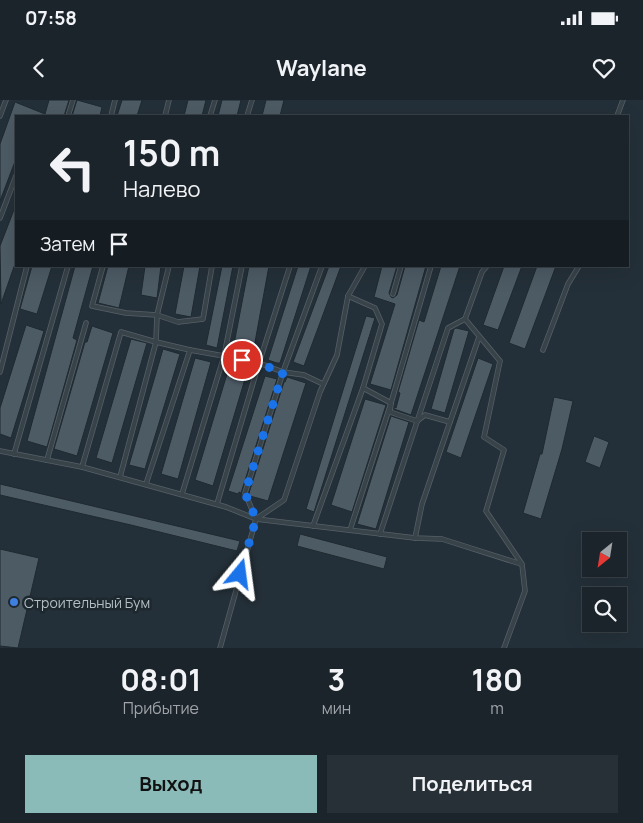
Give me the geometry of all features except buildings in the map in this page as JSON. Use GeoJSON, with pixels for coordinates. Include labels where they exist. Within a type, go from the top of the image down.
{"type":"FeatureCollection","features":[{"type":"Feature","properties":{"kind":"lane"},"geometry":{"type":"LineString","coordinates":[[0,116],[6,100]]}},
{"type":"Feature","properties":{"kind":"lane"},"geometry":{"type":"LineString","coordinates":[[68,115],[73,100]]}},
{"type":"Feature","properties":{"kind":"lane"},"geometry":{"type":"LineString","coordinates":[[111,115],[115,100]]}},
{"type":"Feature","properties":{"kind":"lane"},"geometry":{"type":"LineString","coordinates":[[165,115],[169,100]]}},
{"type":"Feature","properties":{"kind":"lane"},"geometry":{"type":"LineString","coordinates":[[210,115],[215,100]]}},
{"type":"Feature","properties":{"kind":"lane"},"geometry":{"type":"LineString","coordinates":[[247,115],[252,100]]}},
{"type":"Feature","properties":{"kind":"lane"},"geometry":{"type":"LineString","coordinates":[[617,115],[623,100]]}},
{"type":"Feature","properties":{"kind":"lane"},"geometry":{"type":"LineString","coordinates":[[0,218],[2,204],[15,178]]}},
{"type":"Feature","properties":{"kind":"lane"},"geometry":{"type":"LineString","coordinates":[[0,372],[27,267]]}},
{"type":"Feature","properties":{"kind":"lane"},"geometry":{"type":"LineString","coordinates":[[14,454],[68,267]]}},
{"type":"Feature","properties":{"kind":"lane"},"geometry":{"type":"LineString","coordinates":[[103,267],[92,306],[126,313],[157,314],[178,322],[203,319],[212,267]]}},
{"type":"Feature","properties":{"kind":"lane"},"geometry":{"type":"LineString","coordinates":[[120,477],[156,342],[157,314],[169,267]]}},
{"type":"Feature","properties":{"kind":"lane"},"geometry":{"type":"LineString","coordinates":[[182,494],[224,356],[242,267]]}},
{"type":"Feature","properties":{"kind":"lane"},"geometry":{"type":"LineString","coordinates":[[217,504],[290,267]]}},
{"type":"Feature","properties":{"kind":"lane"},"geometry":{"type":"LineString","coordinates":[[220,648],[256,519],[245,493],[283,372],[322,267]]}},
{"type":"Feature","properties":{"kind":"lane"},"geometry":{"type":"LineString","coordinates":[[256,519],[284,500],[324,384],[337,355],[348,296],[364,267]]}},
{"type":"Feature","properties":{"kind":"lane"},"geometry":{"type":"LineString","coordinates":[[393,294],[401,267]]}},
{"type":"Feature","properties":{"kind":"lane"},"geometry":{"type":"LineString","coordinates":[[350,530],[391,403],[431,267]]}},
{"type":"Feature","properties":{"kind":"lane"},"geometry":{"type":"LineString","coordinates":[[380,534],[448,328],[465,319],[485,267]]}},
{"type":"Feature","properties":{"kind":"lane"},"geometry":{"type":"LineString","coordinates":[[543,350],[568,284],[578,267]]}},
{"type":"Feature","properties":{"kind":"lane"},"geometry":{"type":"LineString","coordinates":[[313,526],[363,388],[382,324],[375,308],[348,296]]}},
{"type":"Feature","properties":{"kind":"lane"},"geometry":{"type":"LineString","coordinates":[[465,319],[500,362],[484,437],[504,450],[486,511],[522,564],[525,591],[504,648]]}},
{"type":"Feature","properties":{"kind":"lane"},"geometry":{"type":"LineString","coordinates":[[46,460],[86,323]]}},
{"type":"Feature","properties":{"kind":"lane"},"geometry":{"type":"LineString","coordinates":[[82,467],[121,332],[190,350],[259,364],[283,372],[304,375],[324,384]]}},
{"type":"Feature","properties":{"kind":"lane"},"geometry":{"type":"LineString","coordinates":[[415,538],[422,504],[479,336]]}},
{"type":"Feature","properties":{"kind":"lane"},"geometry":{"type":"LineString","coordinates":[[146,484],[190,350]]}},
{"type":"Feature","properties":{"kind":"lane"},"geometry":{"type":"LineString","coordinates":[[363,388],[391,403]]}},
{"type":"Feature","properties":{"kind":"lane"},"geometry":{"type":"LineString","coordinates":[[391,403],[390,412],[417,421]]}},
{"type":"Feature","properties":{"kind":"lane"},"geometry":{"type":"LineString","coordinates":[[417,421],[426,415],[450,422]]}},
{"type":"Feature","properties":{"kind":"lane"},"geometry":{"type":"LineString","coordinates":[[0,451],[82,467],[120,477],[217,504],[256,519],[415,538],[442,539],[522,564]]}},
{"type":"Feature","properties":{"kind":"place","name":"Строительный Бум"},"geometry":{"type":"Point","coordinates":[14,602]}},
{"type":"Feature","properties":{"kind":"route"},"geometry":{"type":"LineString","coordinates":[[240,574],[256,519],[245,493],[283,372],[242,360]]}}]}
